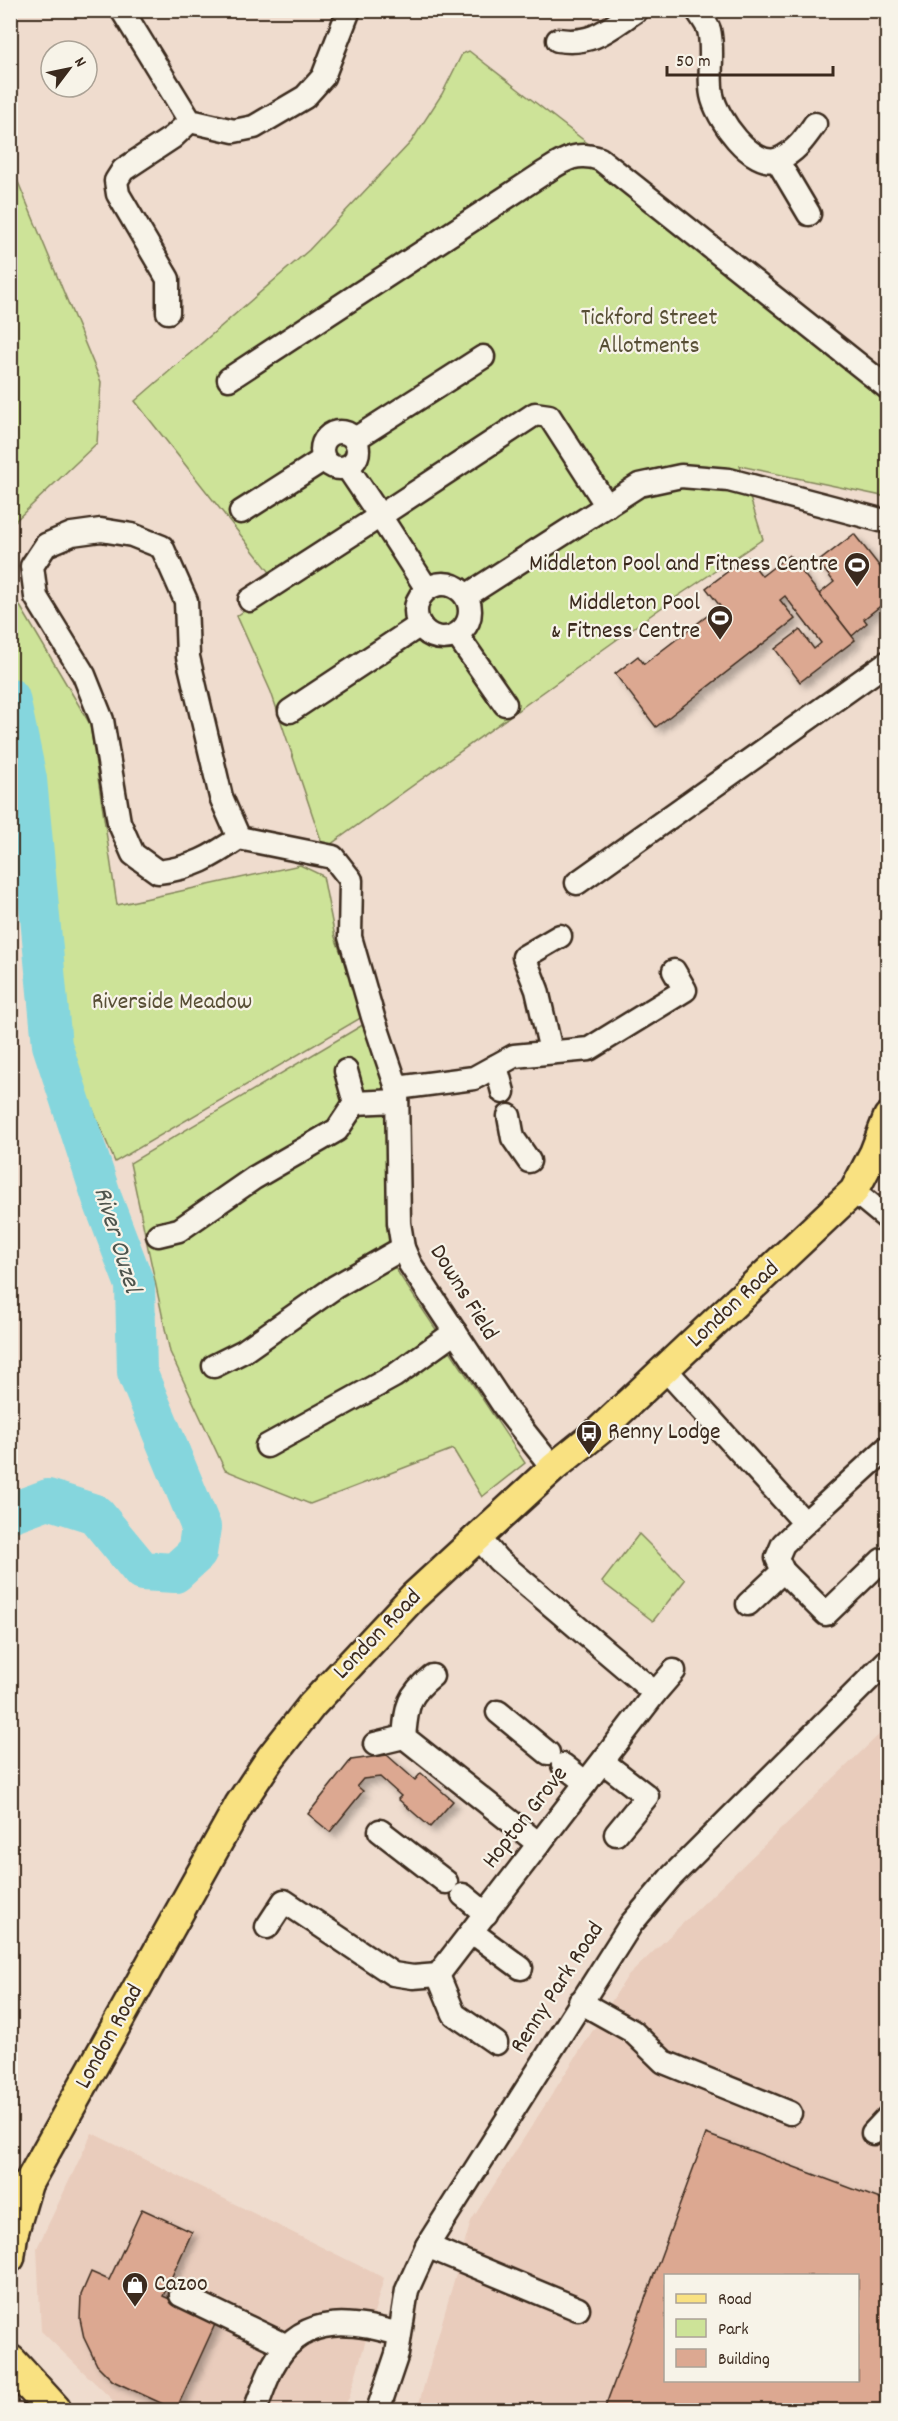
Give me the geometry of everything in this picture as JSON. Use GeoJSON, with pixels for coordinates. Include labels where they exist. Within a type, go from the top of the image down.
{"type":"FeatureCollection","features":[{"type":"Feature","properties":{"kind":"highway"},"geometry":{"type":"LineString","coordinates":[[10,2362],[54,2410]]}},
{"type":"Feature","properties":{"kind":"main road","name":"London Road"},"geometry":{"type":"LineString","coordinates":[[10,2204],[29,2181],[209,1857],[272,1757],[312,1705],[374,1636],[478,1537],[600,1430],[854,1191],[874,1153],[888,1117]]}},
{"type":"Feature","properties":{"kind":"main road","name":"London Road"},"geometry":{"type":"LineString","coordinates":[[10,2258],[13,2235],[29,2181]]}},
{"type":"Feature","properties":{"kind":"street"},"geometry":{"type":"LineString","coordinates":[[122,10],[190,121],[234,131],[254,127],[305,97],[323,78],[349,10]]}},
{"type":"Feature","properties":{"kind":"street"},"geometry":{"type":"LineString","coordinates":[[558,40],[578,43],[595,37],[637,10]]}},
{"type":"Feature","properties":{"kind":"street"},"geometry":{"type":"LineString","coordinates":[[697,10],[709,30],[712,96],[730,130],[745,149],[763,159],[777,160],[796,149],[815,124]]}},
{"type":"Feature","properties":{"kind":"street"},"geometry":{"type":"LineString","coordinates":[[168,312],[168,279],[118,194],[116,181],[123,170],[173,137],[190,121]]}},
{"type":"Feature","properties":{"kind":"street"},"geometry":{"type":"LineString","coordinates":[[229,379],[570,156],[586,155],[600,159],[888,388]]}},
{"type":"Feature","properties":{"kind":"street"},"geometry":{"type":"LineString","coordinates":[[777,160],[809,214]]}},
{"type":"Feature","properties":{"kind":"street"},"geometry":{"type":"LineString","coordinates":[[355,439],[483,357]]}},
{"type":"Feature","properties":{"kind":"street"},"geometry":{"type":"LineString","coordinates":[[250,600],[535,414],[549,416],[607,507]]}},
{"type":"Feature","properties":{"kind":"street"},"geometry":{"type":"LineString","coordinates":[[340,432],[355,439],[357,455],[347,467],[337,468],[324,459],[322,449],[330,435],[340,432]]}},
{"type":"Feature","properties":{"kind":"street"},"geometry":{"type":"LineString","coordinates":[[241,512],[324,459]]}},
{"type":"Feature","properties":{"kind":"street"},"geometry":{"type":"LineString","coordinates":[[347,467],[427,589]]}},
{"type":"Feature","properties":{"kind":"street"},"geometry":{"type":"LineString","coordinates":[[466,596],[639,485],[681,476],[729,480],[888,522]]}},
{"type":"Feature","properties":{"kind":"street"},"geometry":{"type":"LineString","coordinates":[[101,530],[132,534],[162,547],[186,601],[188,657],[221,797],[239,838],[208,858],[184,869],[158,872],[133,854],[119,822],[102,720],[84,675],[36,597],[33,566],[46,545],[72,534],[101,530]]}},
{"type":"Feature","properties":{"kind":"street"},"geometry":{"type":"LineString","coordinates":[[448,584],[466,596],[471,613],[464,629],[457,635],[449,638],[432,636],[420,625],[417,618],[417,602],[427,589],[448,584]]}},
{"type":"Feature","properties":{"kind":"street"},"geometry":{"type":"LineString","coordinates":[[290,711],[420,625]]}},
{"type":"Feature","properties":{"kind":"street"},"geometry":{"type":"LineString","coordinates":[[457,635],[505,705]]}},
{"type":"Feature","properties":{"kind":"street"},"geometry":{"type":"LineString","coordinates":[[577,883],[888,662]]}},
{"type":"Feature","properties":{"kind":"street","name":"Downs Field"},"geometry":{"type":"LineString","coordinates":[[239,838],[333,856],[351,879],[350,937],[397,1094],[399,1223],[403,1248],[410,1264],[506,1409],[554,1468]]}},
{"type":"Feature","properties":{"kind":"street"},"geometry":{"type":"LineString","coordinates":[[551,1051],[537,990],[524,957],[560,936]]}},
{"type":"Feature","properties":{"kind":"street"},"geometry":{"type":"LineString","coordinates":[[158,1235],[179,1230],[254,1178],[337,1130],[355,1103],[474,1078],[514,1056],[589,1049],[685,990],[674,971]]}},
{"type":"Feature","properties":{"kind":"street"},"geometry":{"type":"LineString","coordinates":[[496,1066],[503,1092]]}},
{"type":"Feature","properties":{"kind":"street"},"geometry":{"type":"LineString","coordinates":[[346,1071],[355,1103]]}},
{"type":"Feature","properties":{"kind":"street"},"geometry":{"type":"LineString","coordinates":[[509,1116],[513,1138],[529,1161]]}},
{"type":"Feature","properties":{"kind":"street"},"geometry":{"type":"LineString","coordinates":[[854,1191],[888,1219]]}},
{"type":"Feature","properties":{"kind":"street"},"geometry":{"type":"LineString","coordinates":[[214,1366],[244,1351],[335,1287],[403,1248]]}},
{"type":"Feature","properties":{"kind":"street"},"geometry":{"type":"LineString","coordinates":[[267,1446],[394,1376],[455,1332]]}},
{"type":"Feature","properties":{"kind":"street"},"geometry":{"type":"LineString","coordinates":[[665,1369],[805,1523]]}},
{"type":"Feature","properties":{"kind":"street"},"geometry":{"type":"LineString","coordinates":[[882,1560],[826,1614],[783,1570],[777,1558],[783,1544],[888,1448]]}},
{"type":"Feature","properties":{"kind":"street"},"geometry":{"type":"LineString","coordinates":[[478,1537],[506,1566],[656,1693]]}},
{"type":"Feature","properties":{"kind":"street"},"geometry":{"type":"LineString","coordinates":[[748,1604],[783,1570]]}},
{"type":"Feature","properties":{"kind":"street","name":"Renny Park Road"},"geometry":{"type":"LineString","coordinates":[[378,2410],[390,2378],[407,2290],[427,2246],[638,1914],[664,1884],[888,1660]]}},
{"type":"Feature","properties":{"kind":"street","name":"Hopton Grove"},"geometry":{"type":"LineString","coordinates":[[438,1975],[674,1671]]}},
{"type":"Feature","properties":{"kind":"street"},"geometry":{"type":"LineString","coordinates":[[404,1737],[407,1705],[415,1690],[432,1676]]}},
{"type":"Feature","properties":{"kind":"street"},"geometry":{"type":"LineString","coordinates":[[498,1712],[586,1783]]}},
{"type":"Feature","properties":{"kind":"street"},"geometry":{"type":"LineString","coordinates":[[375,1744],[404,1737]]}},
{"type":"Feature","properties":{"kind":"street"},"geometry":{"type":"LineString","coordinates":[[404,1737],[539,1844]]}},
{"type":"Feature","properties":{"kind":"street"},"geometry":{"type":"LineString","coordinates":[[603,1762],[647,1797],[616,1834]]}},
{"type":"Feature","properties":{"kind":"street"},"geometry":{"type":"LineString","coordinates":[[380,1831],[486,1914]]}},
{"type":"Feature","properties":{"kind":"street"},"geometry":{"type":"LineString","coordinates":[[267,1927],[284,1901],[393,1974],[413,1977],[438,1975],[454,2014],[496,2043]]}},
{"type":"Feature","properties":{"kind":"street"},"geometry":{"type":"LineString","coordinates":[[472,1932],[521,1968]]}},
{"type":"Feature","properties":{"kind":"street"},"geometry":{"type":"LineString","coordinates":[[580,2002],[632,2031],[664,2062],[790,2113]]}},
{"type":"Feature","properties":{"kind":"street"},"geometry":{"type":"LineString","coordinates":[[427,2246],[578,2309]]}},
{"type":"Feature","properties":{"kind":"street"},"geometry":{"type":"LineString","coordinates":[[181,2295],[287,2346]]}},
{"type":"Feature","properties":{"kind":"street"},"geometry":{"type":"LineString","coordinates":[[255,2410],[272,2366],[287,2346],[311,2331],[337,2324],[356,2323],[399,2334]]}},
{"type":"Feature","properties":{"kind":"shaded area"},"geometry":{"type":"Polygon","coordinates":[[[887,1727],[887,2410],[417,2410],[471,2221],[627,1977],[887,1727]]]}},
{"type":"Feature","properties":{"kind":"shaded area"},"geometry":{"type":"Polygon","coordinates":[[[92,2133],[384,2278],[349,2398],[341,2410],[123,2410],[41,2331],[37,2248],[92,2133]]]}},
{"type":"Feature","properties":{"kind":"green space","name":"Tickford Street Allotments"},"geometry":{"type":"Polygon","coordinates":[[[469,51],[887,376],[887,497],[740,466],[763,539],[675,598],[324,849],[271,692],[237,616],[280,585],[135,401],[309,250],[411,142],[442,94],[462,54],[469,51]]]}},
{"type":"Feature","properties":{"kind":"green space"},"geometry":{"type":"Polygon","coordinates":[[[11,165],[101,382],[97,443],[11,525],[11,165]]]}},
{"type":"Feature","properties":{"kind":"green space","name":"Riverside Meadow"},"geometry":{"type":"Polygon","coordinates":[[[10,589],[90,724],[117,905],[300,865],[323,876],[335,937],[364,1016],[115,1162],[68,1050],[59,926],[25,699],[11,674],[10,589]]]}},
{"type":"Feature","properties":{"kind":"green space"},"geometry":{"type":"Polygon","coordinates":[[[366,1023],[385,1088],[389,1259],[525,1463],[482,1497],[453,1449],[310,1504],[225,1470],[170,1352],[130,1163],[366,1023]]]}},
{"type":"Feature","properties":{"kind":"green space"},"geometry":{"type":"Polygon","coordinates":[[[639,1534],[685,1580],[653,1621],[602,1582],[639,1534]]]}},
{"type":"Feature","properties":{"kind":"building","name":"Middleton Pool and Fitness Centre"},"geometry":{"type":"Polygon","coordinates":[[[854,534],[888,577],[888,600],[864,619],[867,623],[852,636],[819,594],[834,582],[818,562],[854,534]]]}},
{"type":"Feature","properties":{"kind":"building","name":"Middleton Pool & Fitness Centre"},"geometry":{"type":"Polygon","coordinates":[[[789,555],[855,640],[800,682],[775,649],[800,630],[814,649],[821,643],[785,596],[780,600],[795,619],[656,727],[615,674],[638,656],[644,664],[720,606],[706,588],[747,557],[762,576],[789,555]]]}},
{"type":"Feature","properties":{"kind":"building"},"geometry":{"type":"Polygon","coordinates":[[[387,1755],[415,1780],[421,1773],[453,1801],[430,1827],[398,1799],[401,1796],[380,1777],[363,1779],[357,1786],[363,1791],[330,1832],[308,1814],[351,1760],[387,1755]]]}},
{"type":"Feature","properties":{"kind":"building"},"geometry":{"type":"Polygon","coordinates":[[[706,2134],[888,2202],[888,2410],[604,2410],[706,2134]]]}},
{"type":"Feature","properties":{"kind":"building","name":"Cazoo"},"geometry":{"type":"Polygon","coordinates":[[[142,2209],[192,2232],[163,2296],[217,2320],[176,2410],[113,2381],[97,2365],[84,2338],[80,2319],[81,2295],[91,2272],[109,2280],[142,2209]]]}},
{"type":"Feature","properties":{"kind":"waterway","name":"River Ouzel"},"geometry":{"type":"LineString","coordinates":[[10,698],[27,779],[52,1045],[103,1201],[135,1285],[137,1372],[201,1527],[197,1553],[175,1573],[142,1571],[95,1514],[48,1499],[10,1513]]}},
{"type":"Feature","properties":{"kind":"place","name":"Middleton Pool and Fitness Centre"},"geometry":{"type":"Point","coordinates":[857,588]}},
{"type":"Feature","properties":{"kind":"place","name":"Middleton Pool & Fitness Centre"},"geometry":{"type":"Point","coordinates":[720,641]}},
{"type":"Feature","properties":{"kind":"place","name":"Renny Lodge"},"geometry":{"type":"Point","coordinates":[589,1456]}},
{"type":"Feature","properties":{"kind":"place","name":"Cazoo"},"geometry":{"type":"Point","coordinates":[135,2308]}}]}
